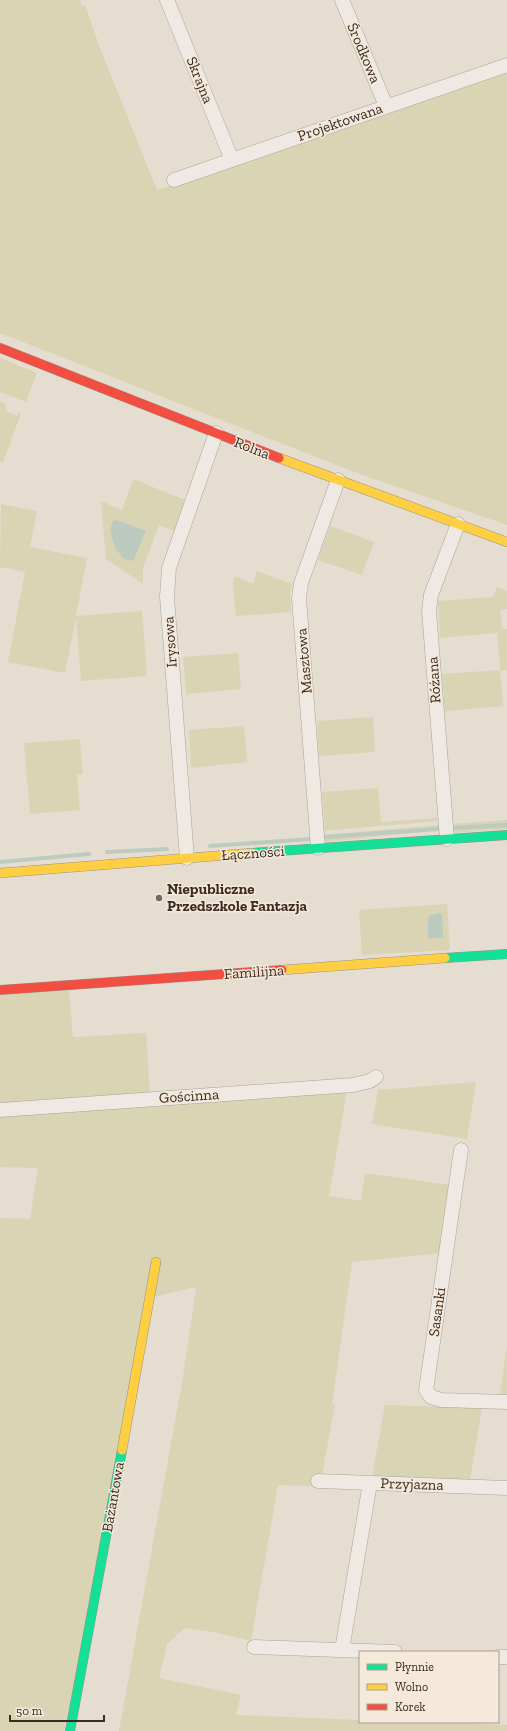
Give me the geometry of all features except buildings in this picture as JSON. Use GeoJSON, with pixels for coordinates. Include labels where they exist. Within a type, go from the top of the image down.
{"type":"FeatureCollection","features":[{"type":"Feature","properties":{"kind":"street","name":"Skrajna"},"geometry":{"type":"LineString","coordinates":[[167,0],[232,160]]}},
{"type":"Feature","properties":{"kind":"street","name":"Środkowa"},"geometry":{"type":"LineString","coordinates":[[342,0],[386,106]]}},
{"type":"Feature","properties":{"kind":"street","name":"Projektowana"},"geometry":{"type":"LineString","coordinates":[[174,180],[507,65]]}},
{"type":"Feature","properties":{"kind":"street","name":"Rolna"},"geometry":{"type":"LineString","coordinates":[[0,348],[338,480],[507,542]]}},
{"type":"Feature","properties":{"kind":"street","name":"Irysowa"},"geometry":{"type":"LineString","coordinates":[[187,858],[167,597],[168,581],[169,568],[216,433]]}},
{"type":"Feature","properties":{"kind":"street","name":"Masztowa"},"geometry":{"type":"LineString","coordinates":[[318,848],[299,598],[301,583],[338,480]]}},
{"type":"Feature","properties":{"kind":"street","name":"Różana"},"geometry":{"type":"LineString","coordinates":[[447,839],[429,611],[431,595],[458,524]]}},
{"type":"Feature","properties":{"kind":"street","name":"Łączności"},"geometry":{"type":"LineString","coordinates":[[0,873],[507,835]]}},
{"type":"Feature","properties":{"kind":"street","name":"Familijna"},"geometry":{"type":"LineString","coordinates":[[0,990],[507,954]]}},
{"type":"Feature","properties":{"kind":"street","name":"Gościnna"},"geometry":{"type":"LineString","coordinates":[[0,1110],[354,1085],[370,1082],[376,1077]]}},
{"type":"Feature","properties":{"kind":"street","name":"Sasanki"},"geometry":{"type":"LineString","coordinates":[[461,1150],[426,1390],[431,1398],[441,1400],[507,1402]]}},
{"type":"Feature","properties":{"kind":"street","name":"Bażantowa"},"geometry":{"type":"LineString","coordinates":[[70,1731],[156,1262]]}},
{"type":"Feature","properties":{"kind":"street","name":"Przyjazna"},"geometry":{"type":"LineString","coordinates":[[318,1481],[507,1488]]}},
{"type":"Feature","properties":{"kind":"street","name":"Przyjazna"},"geometry":{"type":"LineString","coordinates":[[342,1650],[370,1489]]}},
{"type":"Feature","properties":{"kind":"street"},"geometry":{"type":"LineString","coordinates":[[254,1647],[368,1651]]}},
{"type":"Feature","properties":{"kind":"shaded area"},"geometry":{"type":"Polygon","coordinates":[[[0,0],[80,0],[82,6],[85,5],[100,48],[157,190],[507,71],[507,525],[354,472],[0,333],[0,0]]]}},
{"type":"Feature","properties":{"kind":"shaded area"},"geometry":{"type":"Polygon","coordinates":[[[0,358],[37,373],[26,402],[0,392],[0,358]]]}},
{"type":"Feature","properties":{"kind":"shaded area"},"geometry":{"type":"Polygon","coordinates":[[[0,401],[5,403],[7,412],[17,416],[18,412],[21,414],[3,462],[0,461],[0,401]]]}},
{"type":"Feature","properties":{"kind":"shaded area"},"geometry":{"type":"Polygon","coordinates":[[[133,479],[185,500],[174,531],[159,525],[143,568],[143,584],[106,559],[101,501],[122,510],[133,479]]]}},
{"type":"Feature","properties":{"kind":"shaded area"},"geometry":{"type":"Polygon","coordinates":[[[1,504],[37,511],[30,547],[87,558],[76,616],[142,611],[147,676],[81,681],[76,617],[65,673],[8,662],[25,572],[0,567],[1,504]]]}},
{"type":"Feature","properties":{"kind":"shaded area"},"geometry":{"type":"Polygon","coordinates":[[[117,520],[146,531],[133,561],[124,559],[115,548],[110,530],[113,521],[117,520]]]}},
{"type":"Feature","properties":{"kind":"shaded area"},"geometry":{"type":"Polygon","coordinates":[[[330,526],[374,542],[362,575],[318,560],[330,526]]]}},
{"type":"Feature","properties":{"kind":"shaded area"},"geometry":{"type":"Polygon","coordinates":[[[257,571],[292,584],[290,594],[291,612],[236,616],[233,582],[235,576],[253,584],[257,571]]]}},
{"type":"Feature","properties":{"kind":"shaded area"},"geometry":{"type":"Polygon","coordinates":[[[497,587],[507,591],[507,609],[500,610],[502,629],[507,629],[507,670],[500,671],[503,706],[445,711],[442,674],[500,670],[497,633],[440,638],[438,601],[493,597],[497,587]]]}},
{"type":"Feature","properties":{"kind":"shaded area"},"geometry":{"type":"Polygon","coordinates":[[[238,653],[241,689],[186,694],[183,657],[238,653]]]}},
{"type":"Feature","properties":{"kind":"shaded area"},"geometry":{"type":"Polygon","coordinates":[[[373,717],[375,752],[319,756],[317,721],[373,717]]]}},
{"type":"Feature","properties":{"kind":"shaded area"},"geometry":{"type":"Polygon","coordinates":[[[244,726],[247,762],[191,768],[189,730],[244,726]]]}},
{"type":"Feature","properties":{"kind":"shaded area"},"geometry":{"type":"Polygon","coordinates":[[[80,739],[83,774],[77,775],[80,810],[30,814],[24,743],[80,739]]]}},
{"type":"Feature","properties":{"kind":"shaded area"},"geometry":{"type":"Polygon","coordinates":[[[378,788],[381,822],[437,818],[437,821],[322,831],[321,827],[325,826],[322,792],[378,788]]]}},
{"type":"Feature","properties":{"kind":"shaded area"},"geometry":{"type":"Polygon","coordinates":[[[507,820],[507,829],[452,833],[450,824],[507,820]]]}},
{"type":"Feature","properties":{"kind":"shaded area"},"geometry":{"type":"Polygon","coordinates":[[[439,825],[440,830],[325,842],[322,835],[439,825]]]}},
{"type":"Feature","properties":{"kind":"shaded area"},"geometry":{"type":"Polygon","coordinates":[[[447,904],[450,950],[362,955],[359,910],[447,904]]]}},
{"type":"Feature","properties":{"kind":"shaded area"},"geometry":{"type":"Polygon","coordinates":[[[439,913],[442,914],[443,937],[430,939],[428,937],[428,918],[430,915],[439,913]]]}},
{"type":"Feature","properties":{"kind":"shaded area"},"geometry":{"type":"Polygon","coordinates":[[[69,990],[73,1037],[146,1033],[150,1094],[0,1105],[0,995],[69,990]]]}},
{"type":"Feature","properties":{"kind":"shaded area"},"geometry":{"type":"Polygon","coordinates":[[[476,1082],[467,1139],[372,1124],[378,1090],[476,1082]]]}},
{"type":"Feature","properties":{"kind":"shaded area"},"geometry":{"type":"Polygon","coordinates":[[[347,1091],[329,1196],[361,1201],[365,1173],[450,1185],[440,1253],[352,1262],[332,1404],[335,1405],[322,1475],[317,1486],[278,1485],[251,1641],[218,1633],[185,1628],[167,1644],[159,1678],[241,1695],[236,1715],[359,1720],[359,1723],[448,1723],[507,1725],[507,1731],[119,1731],[183,1377],[196,1287],[153,1297],[64,1731],[0,1731],[0,1218],[30,1219],[38,1168],[0,1167],[0,1115],[347,1091]]]}},
{"type":"Feature","properties":{"kind":"shaded area"},"geometry":{"type":"Polygon","coordinates":[[[507,1346],[507,1394],[500,1394],[507,1346]]]}},
{"type":"Feature","properties":{"kind":"shaded area"},"geometry":{"type":"Polygon","coordinates":[[[385,1405],[482,1408],[470,1481],[372,1477],[385,1405]]]}},
{"type":"Feature","properties":{"kind":"waterway"},"geometry":{"type":"LineString","coordinates":[[452,828],[507,825]]}},
{"type":"Feature","properties":{"kind":"waterway"},"geometry":{"type":"LineString","coordinates":[[324,837],[439,829]]}},
{"type":"Feature","properties":{"kind":"waterway"},"geometry":{"type":"LineString","coordinates":[[210,846],[311,839]]}},
{"type":"Feature","properties":{"kind":"waterway"},"geometry":{"type":"LineString","coordinates":[[107,852],[167,849]]}},
{"type":"Feature","properties":{"kind":"waterway"},"geometry":{"type":"LineString","coordinates":[[0,862],[89,854]]}},
{"type":"Feature","properties":{"kind":"traffic: fast"},"geometry":{"type":"LineString","coordinates":[[252,853],[507,835]]}},
{"type":"Feature","properties":{"kind":"traffic: fast"},"geometry":{"type":"LineString","coordinates":[[445,958],[507,954]]}},
{"type":"Feature","properties":{"kind":"traffic: fast"},"geometry":{"type":"LineString","coordinates":[[70,1731],[122,1450]]}},
{"type":"Feature","properties":{"kind":"traffic: slow"},"geometry":{"type":"LineString","coordinates":[[279,458],[507,542]]}},
{"type":"Feature","properties":{"kind":"traffic: slow"},"geometry":{"type":"LineString","coordinates":[[0,873],[252,853]]}},
{"type":"Feature","properties":{"kind":"traffic: slow"},"geometry":{"type":"LineString","coordinates":[[282,970],[445,958]]}},
{"type":"Feature","properties":{"kind":"traffic: slow"},"geometry":{"type":"LineString","coordinates":[[122,1450],[156,1262]]}},
{"type":"Feature","properties":{"kind":"traffic: jam"},"geometry":{"type":"LineString","coordinates":[[0,348],[279,458]]}},
{"type":"Feature","properties":{"kind":"traffic: jam"},"geometry":{"type":"LineString","coordinates":[[0,990],[282,970]]}},
{"type":"Feature","properties":{"kind":"place","name":"Niepubliczne Przedszkole Fantazja"},"geometry":{"type":"Point","coordinates":[159,898]}}]}
